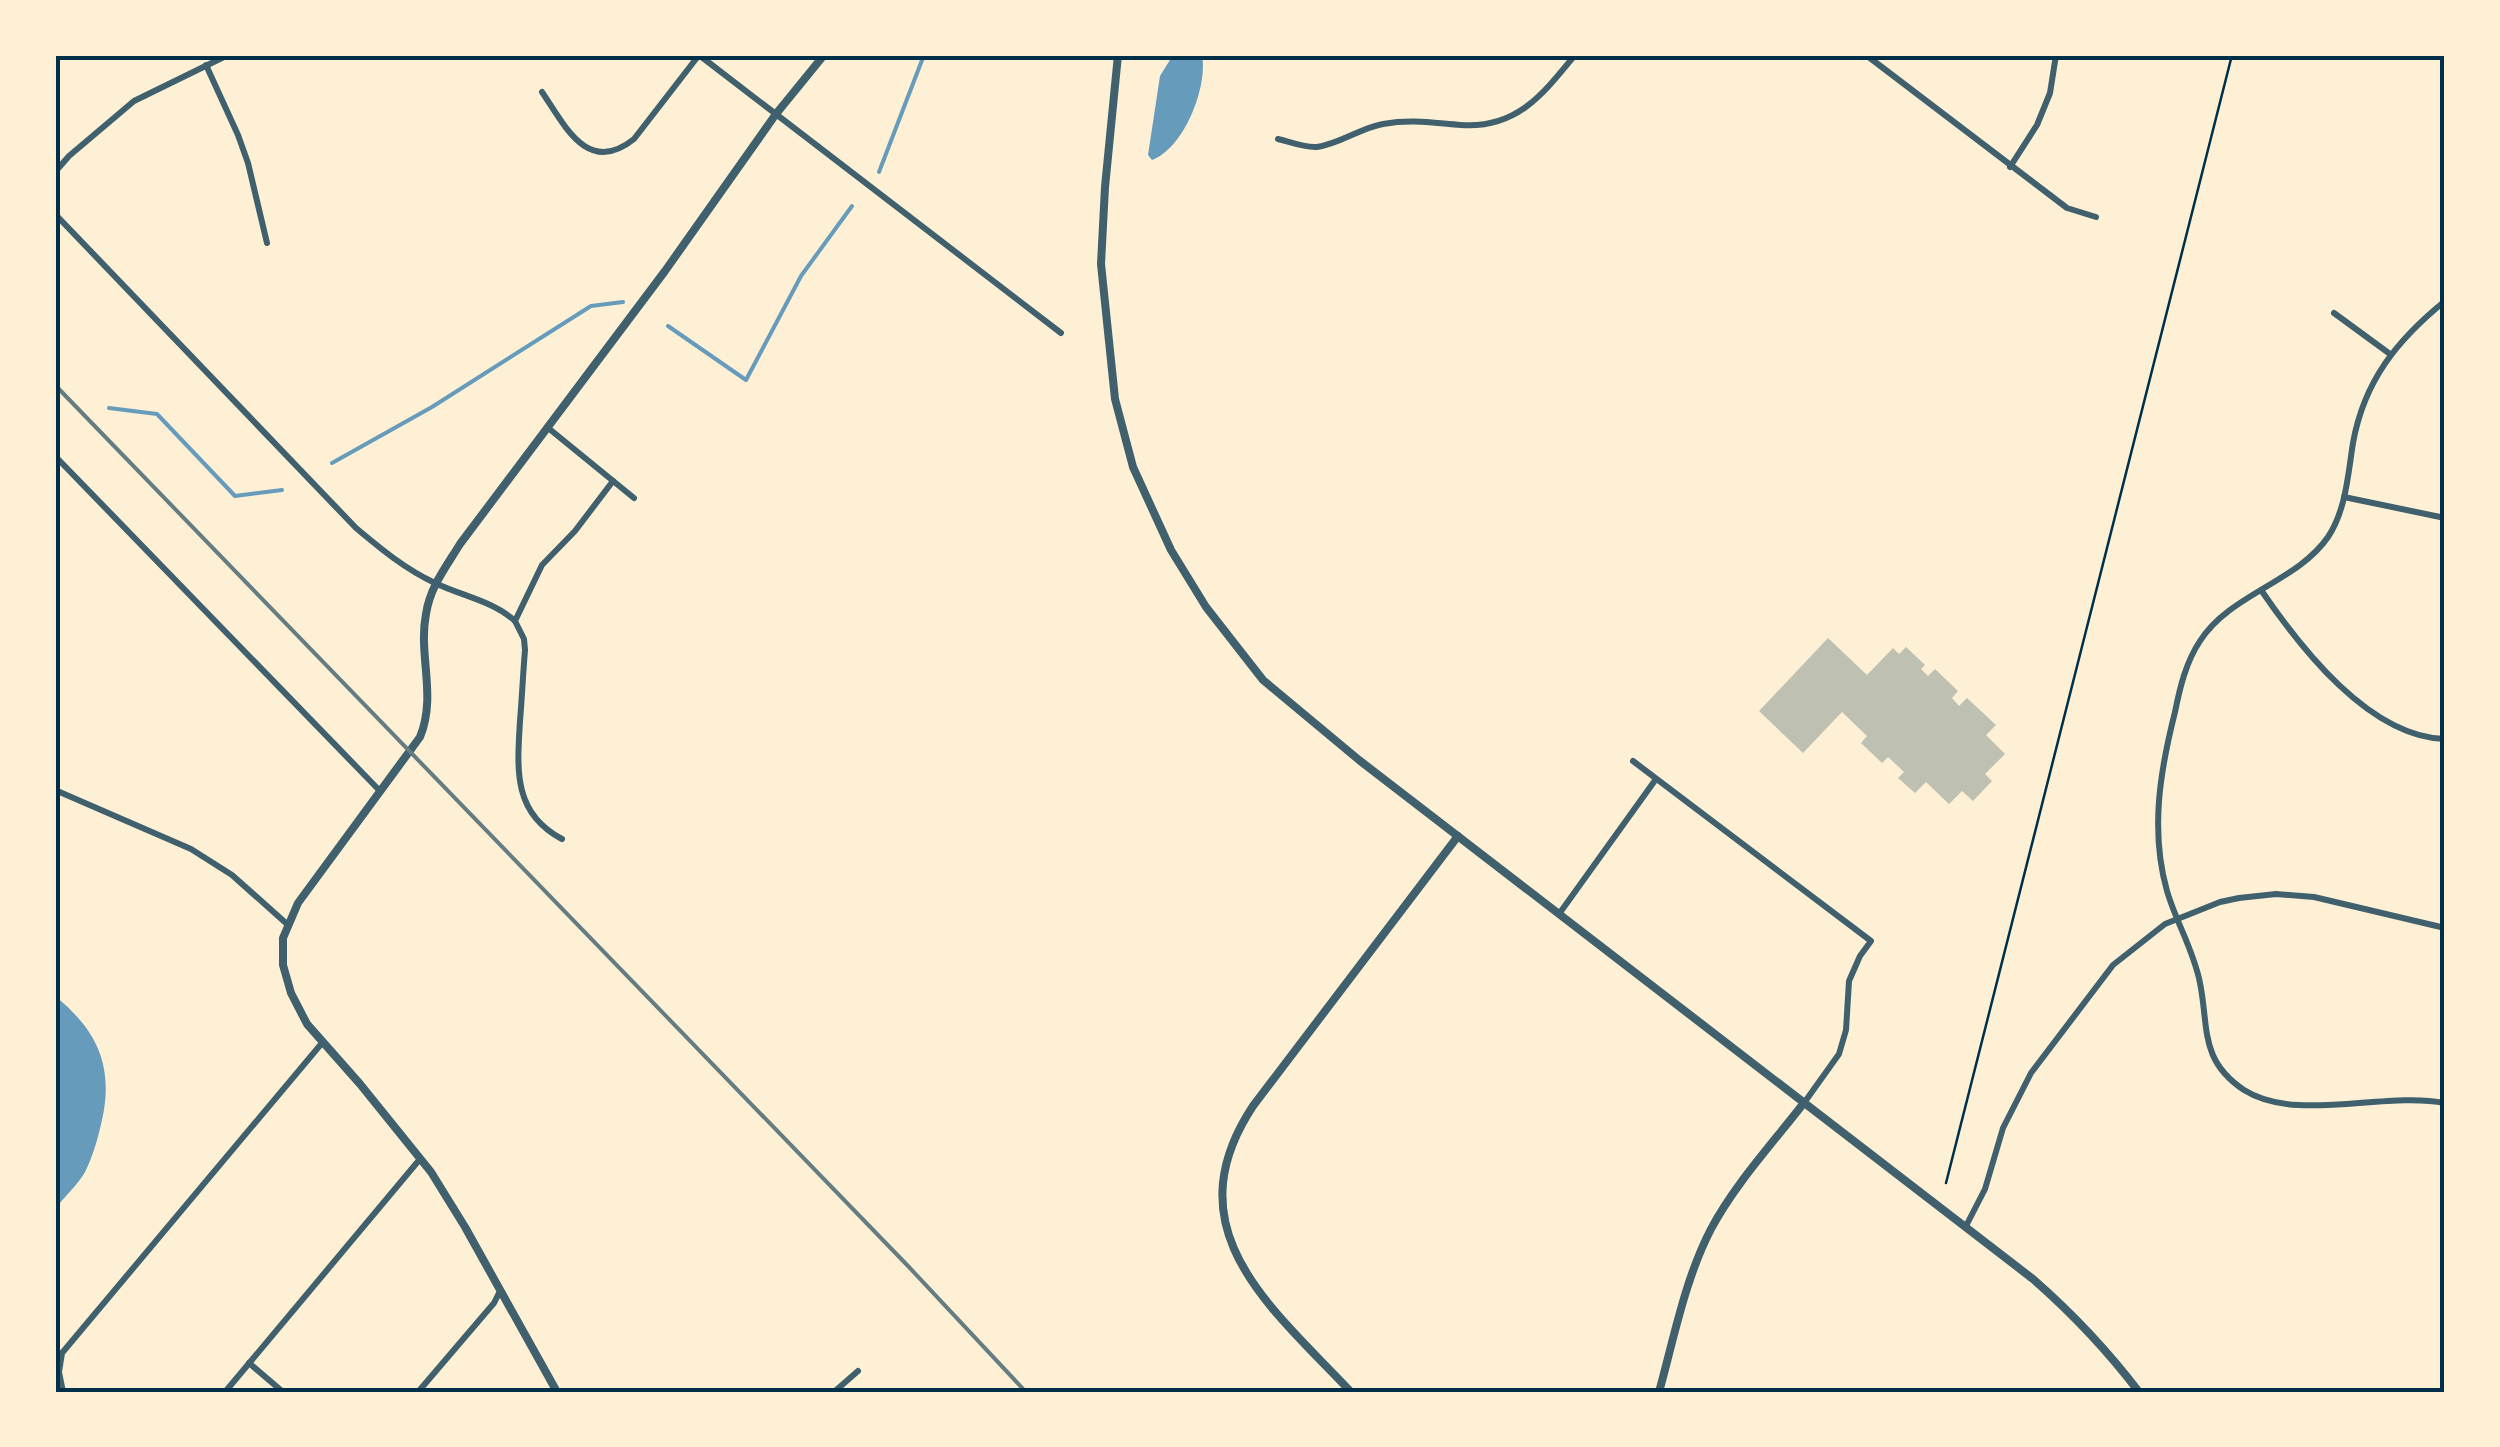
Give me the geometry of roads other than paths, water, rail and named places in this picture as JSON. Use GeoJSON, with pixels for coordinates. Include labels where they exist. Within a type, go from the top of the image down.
{"type":"FeatureCollection","features":[{"type":"Feature","properties":{"kind":"street"},"geometry":{"type":"LineString","coordinates":[[55,172],[134,101],[228,55]]}},
{"type":"Feature","properties":{"kind":"street"},"geometry":{"type":"LineString","coordinates":[[542,92],[579,143],[595,151],[614,151],[634,139],[699,55],[1061,333]]}},
{"type":"Feature","properties":{"kind":"street"},"geometry":{"type":"LineString","coordinates":[[557,1392],[466,1227],[420,1159],[307,1024],[291,993],[283,965],[287,924],[298,902],[425,726],[429,701],[424,625],[435,583],[460,544],[666,271],[776,114],[824,55]]}},
{"type":"Feature","properties":{"kind":"street"},"geometry":{"type":"LineString","coordinates":[[1118,55],[1101,264],[1115,399],[1133,467],[1171,550],[1206,608],[1263,680],[1358,760],[1966,1226],[2072,1312],[2139,1392]]}},
{"type":"Feature","properties":{"kind":"street"},"geometry":{"type":"LineString","coordinates":[[1278,139],[1316,147],[1372,126],[1400,121],[1472,126],[1499,121],[1525,110],[1575,55]]}},
{"type":"Feature","properties":{"kind":"street"},"geometry":{"type":"LineString","coordinates":[[1866,55],[2066,208],[2096,216]]}},
{"type":"Feature","properties":{"kind":"street"},"geometry":{"type":"LineString","coordinates":[[2010,167],[2037,126],[2050,92],[2056,55]]}},
{"type":"Feature","properties":{"kind":"street"},"geometry":{"type":"LineString","coordinates":[[206,65],[248,162],[268,243]]}},
{"type":"Feature","properties":{"kind":"street"},"geometry":{"type":"LineString","coordinates":[[55,214],[356,528],[400,564],[435,583],[492,605],[515,621],[525,650],[518,764],[522,793],[542,826],[562,839]]}},
{"type":"Feature","properties":{"kind":"street"},"geometry":{"type":"LineString","coordinates":[[2445,301],[2390,354],[2363,404],[2337,522],[2321,547],[2227,612],[2206,631],[2191,656],[2162,769],[2158,803],[2166,887],[2200,982],[2210,1050],[2225,1073],[2245,1090],[2272,1102],[2401,1100],[2445,1104]]}},
{"type":"Feature","properties":{"kind":"street"},"geometry":{"type":"LineString","coordinates":[[2334,313],[2390,354]]}},
{"type":"Feature","properties":{"kind":"street"},"geometry":{"type":"LineString","coordinates":[[547,427],[634,498]]}},
{"type":"Feature","properties":{"kind":"street"},"geometry":{"type":"LineString","coordinates":[[55,456],[379,790]]}},
{"type":"Feature","properties":{"kind":"street"},"geometry":{"type":"LineString","coordinates":[[515,621],[542,565],[575,531],[613,481]]}},
{"type":"Feature","properties":{"kind":"street"},"geometry":{"type":"LineString","coordinates":[[2344,498],[2445,518]]}},
{"type":"Feature","properties":{"kind":"street"},"geometry":{"type":"LineString","coordinates":[[2261,590],[2300,644],[2335,682],[2398,728],[2445,739]]}},
{"type":"Feature","properties":{"kind":"street"},"geometry":{"type":"LineString","coordinates":[[1633,761],[1872,942],[1849,980],[1846,1030],[1839,1054],[1711,1229],[1694,1266],[1660,1392]]}},
{"type":"Feature","properties":{"kind":"street"},"geometry":{"type":"LineString","coordinates":[[1559,914],[1656,779]]}},
{"type":"Feature","properties":{"kind":"street"},"geometry":{"type":"LineString","coordinates":[[55,790],[191,849],[250,889],[287,924]]}},
{"type":"Feature","properties":{"kind":"street"},"geometry":{"type":"LineString","coordinates":[[1351,1392],[1264,1298],[1242,1268],[1224,1216],[1226,1160],[1240,1125],[1253,1106],[1458,836]]}},
{"type":"Feature","properties":{"kind":"street"},"geometry":{"type":"LineString","coordinates":[[1966,1226],[1984,1189],[2003,1128],[2031,1073],[2113,965],[2151,933],[2176,918],[2239,898],[2295,894],[2445,928]]}},
{"type":"Feature","properties":{"kind":"street"},"geometry":{"type":"LineString","coordinates":[[63,1392],[58,1372],[62,1353],[322,1043]]}},
{"type":"Feature","properties":{"kind":"street"},"geometry":{"type":"LineString","coordinates":[[224,1392],[420,1159]]}},
{"type":"Feature","properties":{"kind":"street"},"geometry":{"type":"LineString","coordinates":[[418,1392],[500,1291]]}},
{"type":"Feature","properties":{"kind":"street"},"geometry":{"type":"LineString","coordinates":[[249,1363],[284,1392]]}},
{"type":"Feature","properties":{"kind":"street"},"geometry":{"type":"LineString","coordinates":[[834,1392],[858,1371]]}},
{"type":"Feature","properties":{"kind":"water"},"geometry":{"type":"Polygon","coordinates":[[[1173,55],[1202,55],[1201,83],[1183,130],[1164,153],[1152,160],[1148,155],[1160,76],[1173,55]]]}},
{"type":"Feature","properties":{"kind":"water"},"geometry":{"type":"Polygon","coordinates":[[[55,996],[91,1036],[99,1050],[106,1083],[102,1120],[85,1172],[55,1205],[55,996]]]}},
{"type":"Feature","properties":{"kind":"waterway"},"geometry":{"type":"LineString","coordinates":[[879,172],[924,55]]}},
{"type":"Feature","properties":{"kind":"waterway"},"geometry":{"type":"LineString","coordinates":[[668,326],[746,380],[801,276],[852,206]]}},
{"type":"Feature","properties":{"kind":"waterway"},"geometry":{"type":"LineString","coordinates":[[332,463],[432,407],[591,306],[623,302]]}},
{"type":"Feature","properties":{"kind":"waterway"},"geometry":{"type":"LineString","coordinates":[[109,408],[157,414],[235,496],[282,490]]}},
{"type":"Feature","properties":{"kind":"railway"},"geometry":{"type":"LineString","coordinates":[[55,385],[1026,1392]]}}]}
